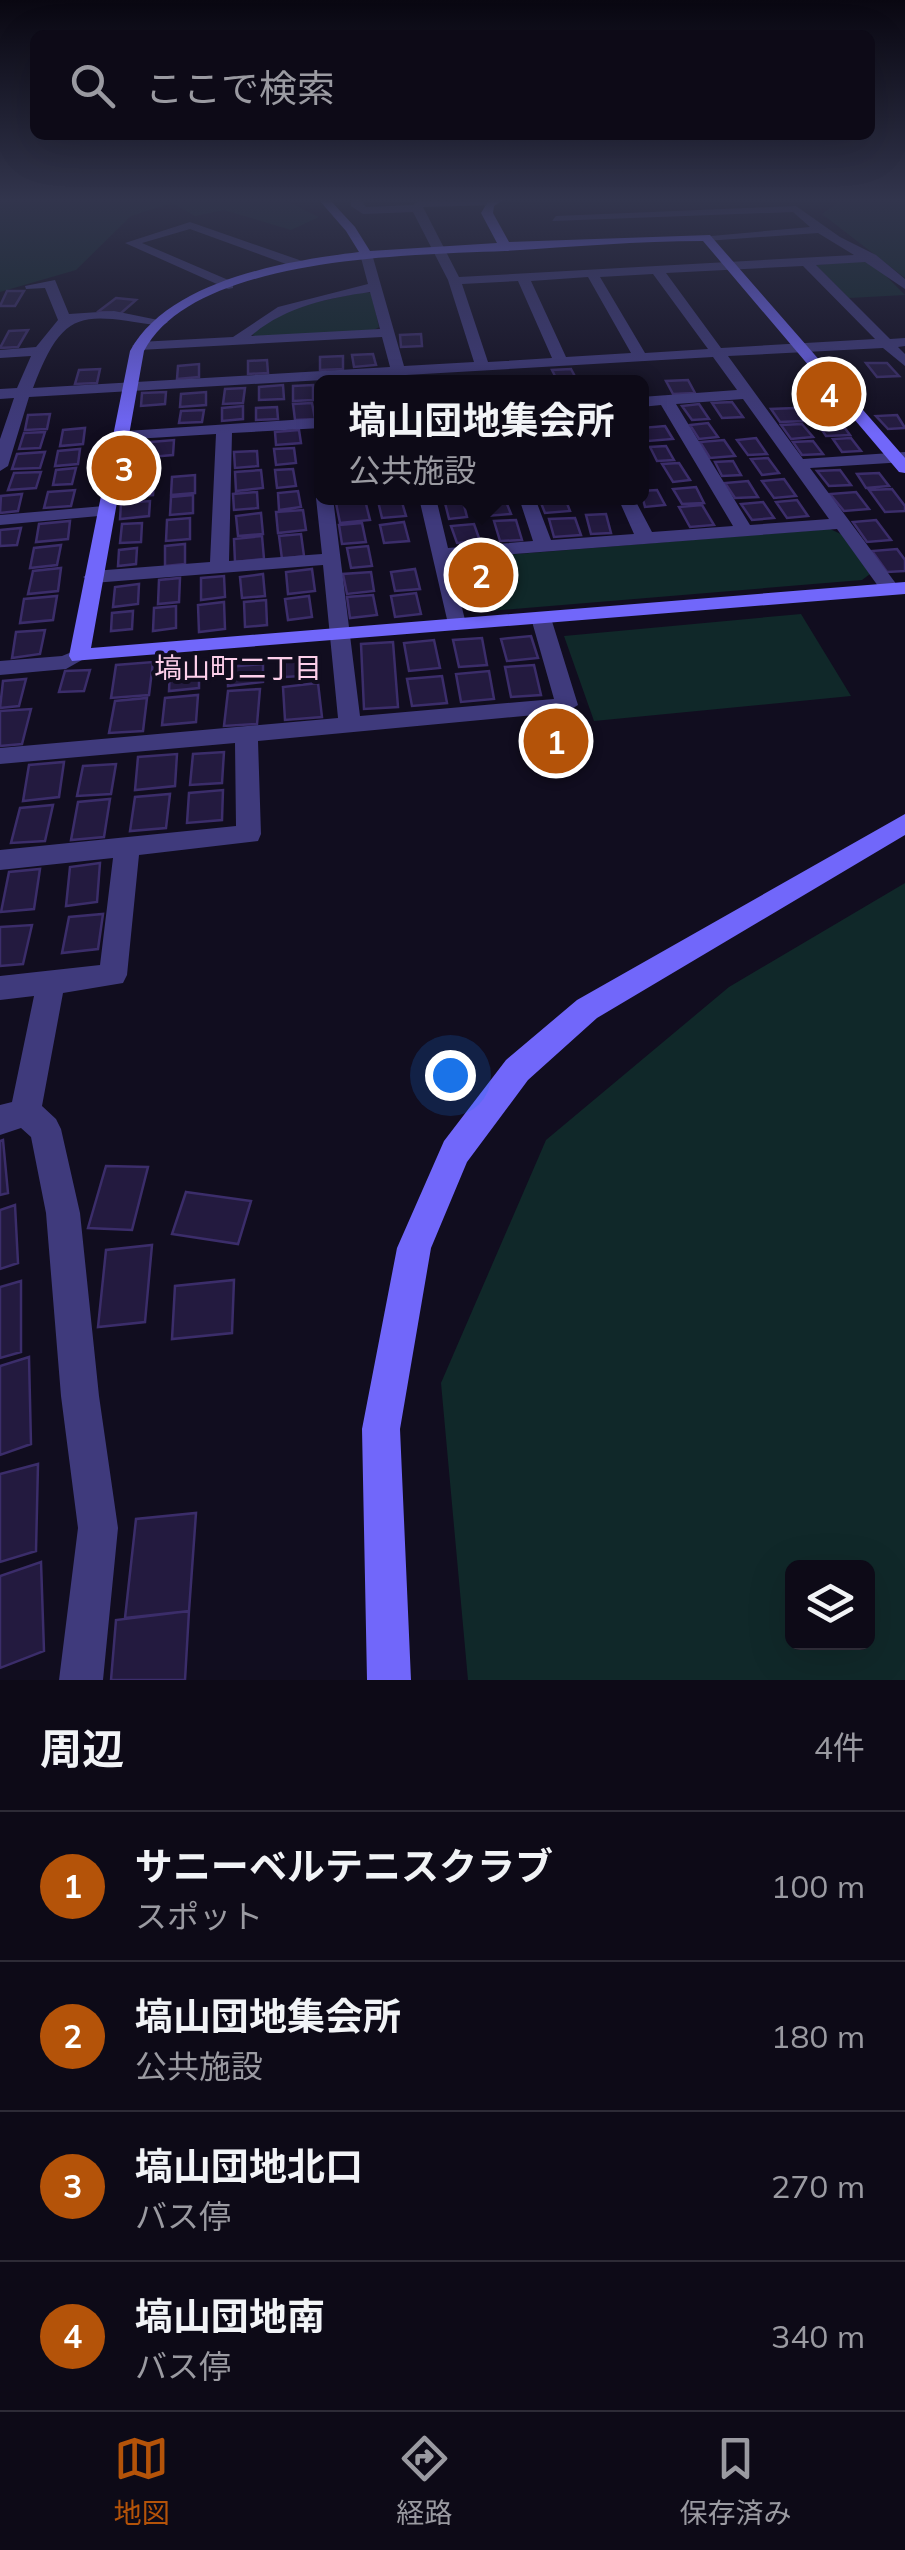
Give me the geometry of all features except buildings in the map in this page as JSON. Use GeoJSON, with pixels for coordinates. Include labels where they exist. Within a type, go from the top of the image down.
{"type":"FeatureCollection","features":[{"type":"Feature","properties":{"kind":"street"},"geometry":{"type":"LineString","coordinates":[[213,278],[228,285]]}},
{"type":"Feature","properties":{"kind":"street"},"geometry":{"type":"LineString","coordinates":[[80,656],[126,387],[139,346],[160,322],[228,285],[252,278]]}},
{"type":"Feature","properties":{"kind":"street"},"geometry":{"type":"LineString","coordinates":[[373,278],[398,375]]}},
{"type":"Feature","properties":{"kind":"street"},"geometry":{"type":"LineString","coordinates":[[482,366],[454,281],[513,278]]}},
{"type":"Feature","properties":{"kind":"street"},"geometry":{"type":"LineString","coordinates":[[522,278],[561,362]]}},
{"type":"Feature","properties":{"kind":"street"},"geometry":{"type":"LineString","coordinates":[[595,278],[640,357]]}},
{"type":"Feature","properties":{"kind":"street"},"geometry":{"type":"LineString","coordinates":[[663,278],[842,523],[897,588]]}},
{"type":"Feature","properties":{"kind":"street"},"geometry":{"type":"LineString","coordinates":[[743,278],[902,461]]}},
{"type":"Feature","properties":{"kind":"street"},"geometry":{"type":"LineString","coordinates":[[822,278],[905,362]]}},
{"type":"Feature","properties":{"kind":"street"},"geometry":{"type":"LineString","coordinates":[[31,286],[50,283],[65,320]]}},
{"type":"Feature","properties":{"kind":"street"},"geometry":{"type":"LineString","coordinates":[[236,341],[280,310],[375,287]]}},
{"type":"Feature","properties":{"kind":"street"},"geometry":{"type":"LineString","coordinates":[[0,466],[4,443],[42,352],[65,320],[91,314],[160,322]]}},
{"type":"Feature","properties":{"kind":"street"},"geometry":{"type":"LineString","coordinates":[[139,346],[388,333]]}},
{"type":"Feature","properties":{"kind":"street"},"geometry":{"type":"LineString","coordinates":[[414,375],[482,366],[905,342]]}},
{"type":"Feature","properties":{"kind":"street"},"geometry":{"type":"LineString","coordinates":[[0,354],[42,352]]}},
{"type":"Feature","properties":{"kind":"street"},"geometry":{"type":"LineString","coordinates":[[0,394],[314,380]]}},
{"type":"Feature","properties":{"kind":"street"},"geometry":{"type":"LineString","coordinates":[[649,401],[749,394]]}},
{"type":"Feature","properties":{"kind":"street"},"geometry":{"type":"LineString","coordinates":[[666,400],[744,530]]}},
{"type":"Feature","properties":{"kind":"street"},"geometry":{"type":"LineString","coordinates":[[118,435],[314,423]]}},
{"type":"Feature","properties":{"kind":"street"},"geometry":{"type":"LineString","coordinates":[[219,567],[224,428]]}},
{"type":"Feature","properties":{"kind":"street"},"geometry":{"type":"LineString","coordinates":[[799,464],[902,461]]}},
{"type":"Feature","properties":{"kind":"street"},"geometry":{"type":"LineString","coordinates":[[325,505],[350,723]]}},
{"type":"Feature","properties":{"kind":"street"},"geometry":{"type":"LineString","coordinates":[[430,505],[456,624]]}},
{"type":"Feature","properties":{"kind":"street"},"geometry":{"type":"LineString","coordinates":[[529,505],[544,546]]}},
{"type":"Feature","properties":{"kind":"street"},"geometry":{"type":"LineString","coordinates":[[629,505],[645,537]]}},
{"type":"Feature","properties":{"kind":"street"},"geometry":{"type":"LineString","coordinates":[[0,520],[104,511]]}},
{"type":"Feature","properties":{"kind":"street"},"geometry":{"type":"LineString","coordinates":[[440,554],[842,523]]}},
{"type":"Feature","properties":{"kind":"street"},"geometry":{"type":"LineString","coordinates":[[92,577],[329,559]]}},
{"type":"Feature","properties":{"kind":"street"},"geometry":{"type":"LineString","coordinates":[[0,668],[66,662],[80,656],[897,588]]}},
{"type":"Feature","properties":{"kind":"street"},"geometry":{"type":"LineString","coordinates":[[0,756],[568,704],[541,618]]}},
{"type":"Feature","properties":{"kind":"street"},"geometry":{"type":"LineString","coordinates":[[0,860],[249,834],[246,733]]}},
{"type":"Feature","properties":{"kind":"street"},"geometry":{"type":"LineString","coordinates":[[388,1680],[381,1429],[414,1248],[455,1152],[516,1070],[587,1009],[905,823]]}},
{"type":"Feature","properties":{"kind":"street"},"geometry":{"type":"LineString","coordinates":[[0,988],[113,975],[127,846]]}},
{"type":"Feature","properties":{"kind":"street"},"geometry":{"type":"LineString","coordinates":[[51,984],[12,1116],[45,1128],[64,1213],[80,1396],[98,1528],[81,1680]]}},
{"type":"Feature","properties":{"kind":"green space"},"geometry":{"type":"Polygon","coordinates":[[[0,278],[47,278],[0,292],[0,278]]]}},
{"type":"Feature","properties":{"kind":"green space"},"geometry":{"type":"Polygon","coordinates":[[[829,278],[888,278],[905,295],[849,298],[829,278]]]}},
{"type":"Feature","properties":{"kind":"green space"},"geometry":{"type":"Polygon","coordinates":[[[371,293],[379,327],[374,330],[254,337],[252,332],[290,308],[371,293]]]}},
{"type":"Feature","properties":{"kind":"green space"},"geometry":{"type":"Polygon","coordinates":[[[830,529],[841,534],[870,574],[862,580],[478,612],[469,608],[458,565],[468,558],[830,529]]]}},
{"type":"Feature","properties":{"kind":"green space"},"geometry":{"type":"Polygon","coordinates":[[[801,614],[851,696],[594,721],[564,636],[801,614]]]}},
{"type":"Feature","properties":{"kind":"green space"},"geometry":{"type":"Polygon","coordinates":[[[905,883],[905,1680],[468,1680],[441,1383],[546,1140],[729,987],[905,883]]]}},
{"type":"Feature","properties":{"kind":"place","name":"塙山団地南"},"geometry":{"type":"Point","coordinates":[829,394]}},
{"type":"Feature","properties":{"kind":"place","name":"塙山団地北口"},"geometry":{"type":"Point","coordinates":[124,468]}},
{"type":"Feature","properties":{"kind":"place","name":"塙山団地集会所"},"geometry":{"type":"Point","coordinates":[481,575]}},
{"type":"Feature","properties":{"kind":"place","name":"サニーベルテニスクラブ"},"geometry":{"type":"Point","coordinates":[556,741]}},
{"type":"Feature","properties":{"kind":"district","name":"塙山町二丁目"},"geometry":{"type":"Point","coordinates":[238,668]}}]}
